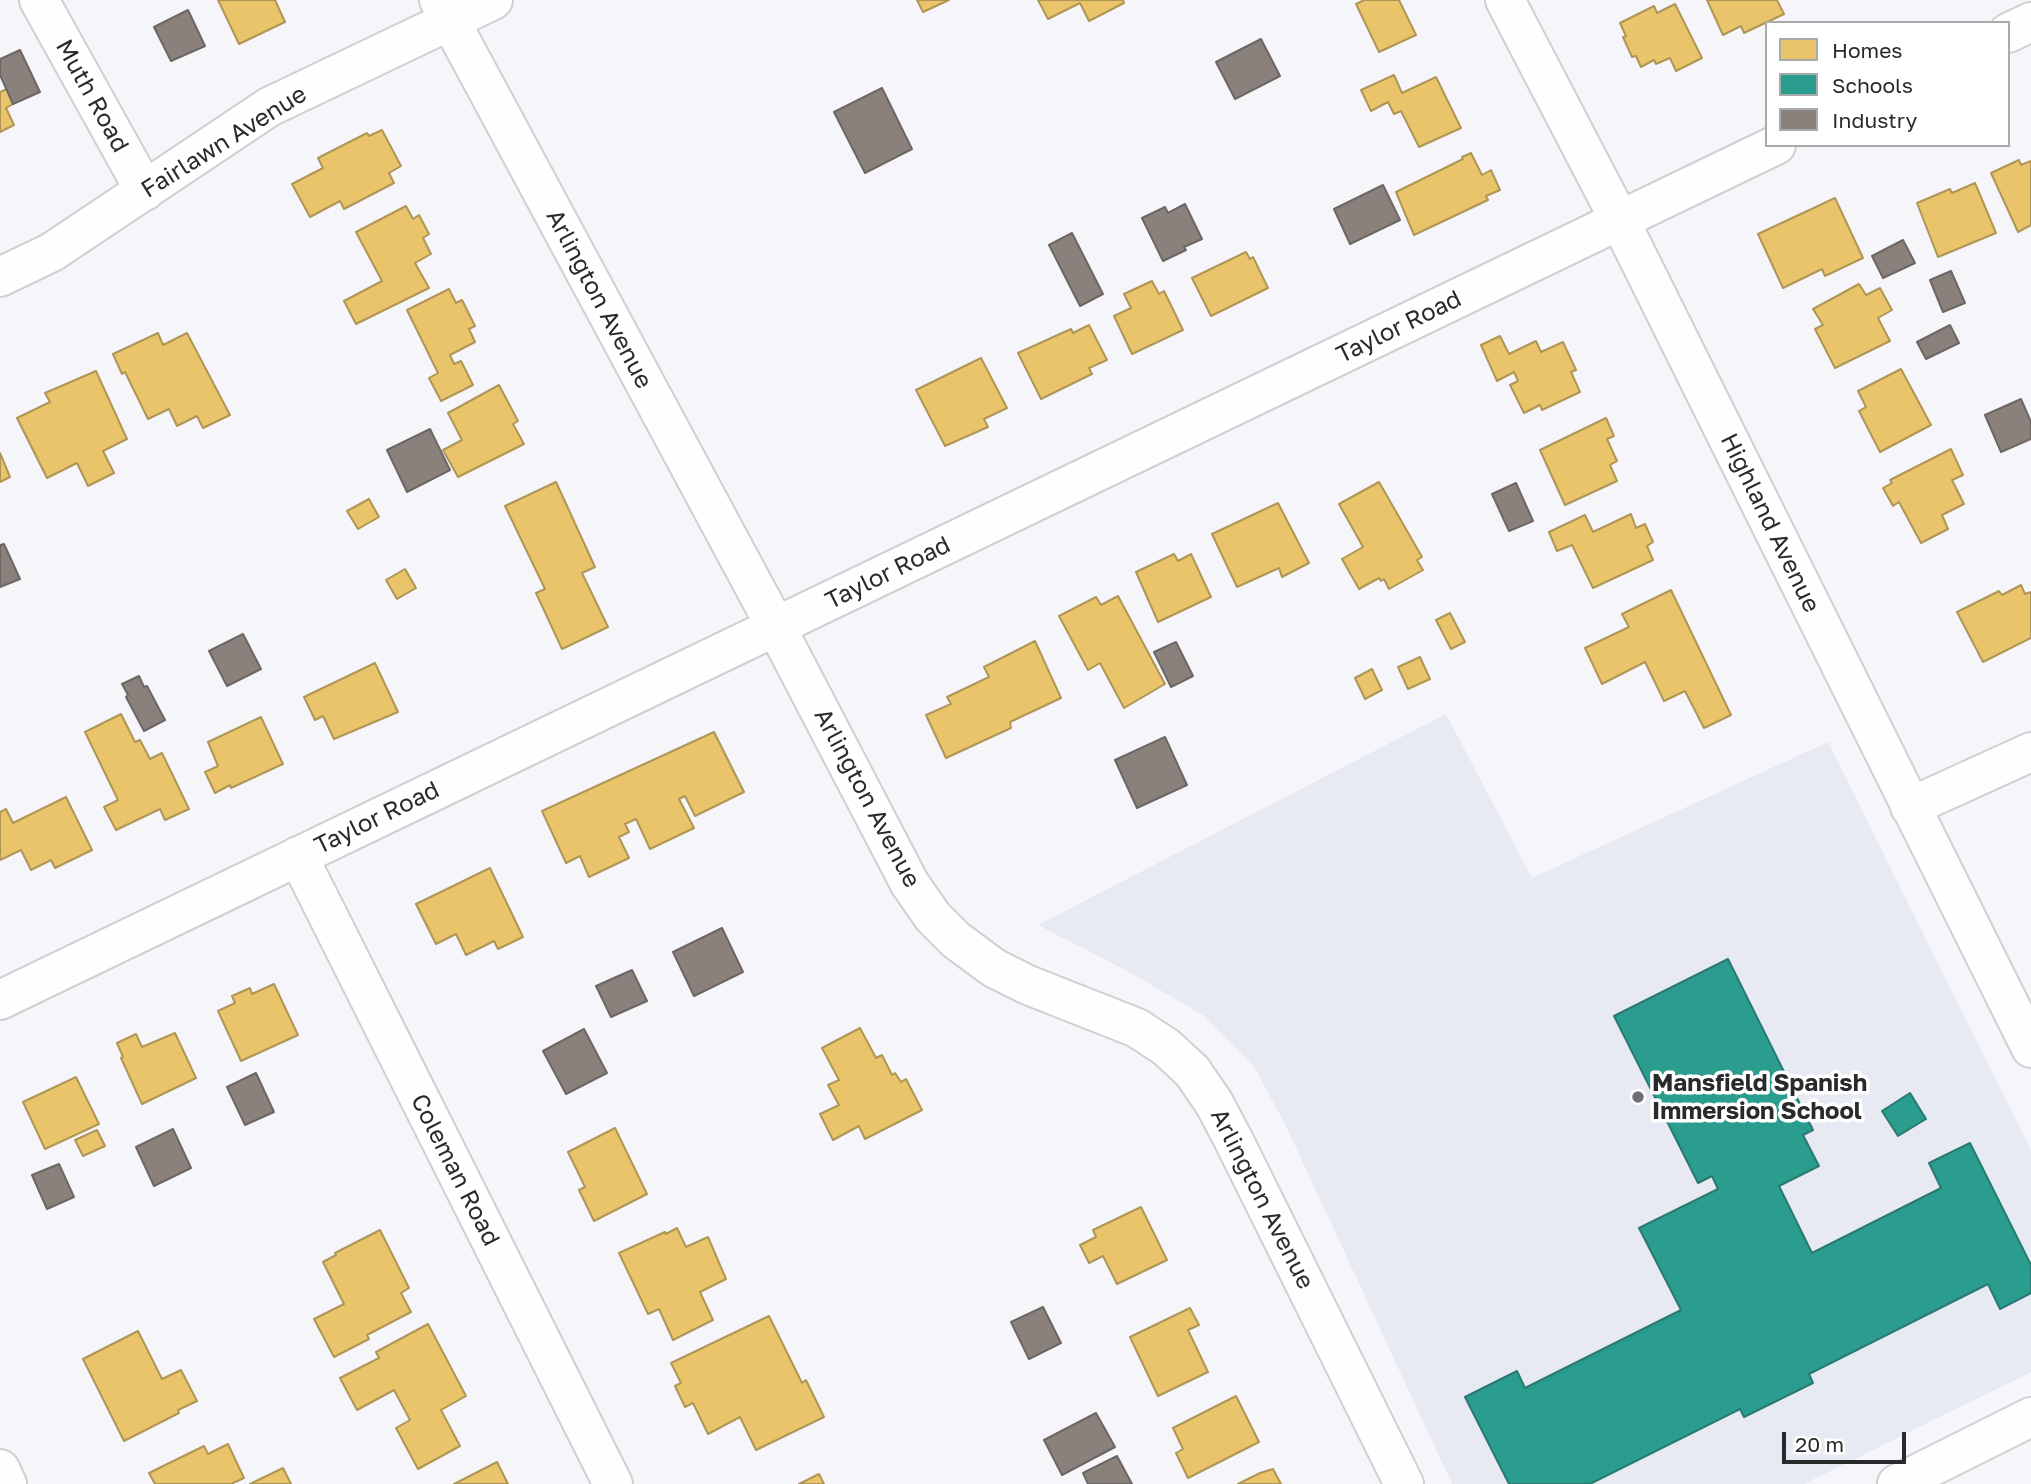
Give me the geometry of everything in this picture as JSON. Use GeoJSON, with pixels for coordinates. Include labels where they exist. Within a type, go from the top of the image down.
{"type":"FeatureCollection","features":[{"type":"Feature","properties":{"kind":"street","name":"Muth Road"},"geometry":{"type":"LineString","coordinates":[[38,0],[145,191]]}},
{"type":"Feature","properties":{"kind":"street","name":"Fairlawn Avenue"},"geometry":{"type":"LineString","coordinates":[[0,277],[52,252],[269,107],[444,11],[493,0]]}},
{"type":"Feature","properties":{"kind":"street","name":"Highland Avenue"},"geometry":{"type":"LineString","coordinates":[[1505,0],[1620,221],[2031,1048]]}},
{"type":"Feature","properties":{"kind":"street","name":"Arlington Avenue"},"geometry":{"type":"LineString","coordinates":[[444,11],[776,627],[910,884],[948,933],[1005,974],[1137,1028],[1166,1047],[1192,1070],[1233,1139],[1404,1484]]}},
{"type":"Feature","properties":{"kind":"street"},"geometry":{"type":"LineString","coordinates":[[2010,32],[2031,22]]}},
{"type":"Feature","properties":{"kind":"street","name":"Taylor Road"},"geometry":{"type":"LineString","coordinates":[[0,1000],[1772,147]]}},
{"type":"Feature","properties":{"kind":"street"},"geometry":{"type":"LineString","coordinates":[[1910,807],[2031,752]]}},
{"type":"Feature","properties":{"kind":"street","name":"Coleman Road"},"geometry":{"type":"LineString","coordinates":[[298,856],[613,1484]]}},
{"type":"Feature","properties":{"kind":"street"},"geometry":{"type":"LineString","coordinates":[[1897,1484],[2031,1417]]}},
{"type":"Feature","properties":{"kind":"street"},"geometry":{"type":"LineString","coordinates":[[0,1469],[8,1484]]}},
{"type":"Feature","properties":{"kind":"shaded area","name":"Mansfield Spanish Immersion School"},"geometry":{"type":"Polygon","coordinates":[[[1446,714],[1532,878],[1828,742],[2031,1150],[2031,1372],[1804,1484],[1452,1484],[1286,1126],[1255,1068],[1204,1016],[1133,974],[1038,925],[1446,714]]]}},
{"type":"Feature","properties":{"kind":"building: Homes"},"geometry":{"type":"Polygon","coordinates":[[[218,0],[275,0],[285,22],[239,44],[218,0]]]}},
{"type":"Feature","properties":{"kind":"building: Homes"},"geometry":{"type":"Polygon","coordinates":[[[917,0],[949,0],[923,12],[917,0]]]}},
{"type":"Feature","properties":{"kind":"building: Homes"},"geometry":{"type":"Polygon","coordinates":[[[1038,0],[1123,0],[1124,3],[1089,21],[1080,3],[1048,19],[1038,0]]]}},
{"type":"Feature","properties":{"kind":"building: Homes"},"geometry":{"type":"Polygon","coordinates":[[[1364,0],[1399,0],[1416,35],[1379,52],[1356,4],[1364,0]]]}},
{"type":"Feature","properties":{"kind":"building: Homes"},"geometry":{"type":"Polygon","coordinates":[[[1707,0],[1777,0],[1784,14],[1744,33],[1741,26],[1723,35],[1707,0]]]}},
{"type":"Feature","properties":{"kind":"building: Homes"},"geometry":{"type":"Polygon","coordinates":[[[1675,4],[1702,58],[1676,71],[1670,58],[1656,64],[1654,60],[1641,67],[1636,56],[1632,57],[1620,23],[1654,6],[1657,13],[1675,4]]]}},
{"type":"Feature","properties":{"kind":"building: Homes"},"geometry":{"type":"Polygon","coordinates":[[[1394,75],[1402,93],[1436,77],[1461,128],[1419,147],[1401,111],[1394,114],[1388,102],[1371,111],[1361,90],[1394,75]]]}},
{"type":"Feature","properties":{"kind":"building: Homes"},"geometry":{"type":"Polygon","coordinates":[[[7,89],[13,104],[6,108],[14,125],[0,132],[0,92],[7,89]]]}},
{"type":"Feature","properties":{"kind":"building: Homes"},"geometry":{"type":"Polygon","coordinates":[[[382,130],[401,166],[389,173],[394,183],[344,209],[340,201],[310,217],[292,184],[323,168],[318,158],[367,133],[369,136],[382,130]]]}},
{"type":"Feature","properties":{"kind":"building: Homes"},"geometry":{"type":"Polygon","coordinates":[[[1471,153],[1482,175],[1491,170],[1500,190],[1486,196],[1488,200],[1414,235],[1396,192],[1471,153]]]}},
{"type":"Feature","properties":{"kind":"building: Homes"},"geometry":{"type":"Polygon","coordinates":[[[2019,160],[2021,165],[2031,161],[2031,225],[2018,232],[1991,173],[2019,160]]]}},
{"type":"Feature","properties":{"kind":"building: Homes"},"geometry":{"type":"Polygon","coordinates":[[[1975,183],[1996,233],[1938,257],[1917,203],[1950,189],[1952,193],[1975,183]]]}},
{"type":"Feature","properties":{"kind":"building: Homes"},"geometry":{"type":"Polygon","coordinates":[[[1835,198],[1863,258],[1825,276],[1822,269],[1783,288],[1758,234],[1835,198]]]}},
{"type":"Feature","properties":{"kind":"building: Homes"},"geometry":{"type":"Polygon","coordinates":[[[406,206],[413,219],[419,215],[429,234],[423,238],[431,254],[415,263],[429,288],[356,324],[344,301],[382,281],[356,232],[406,206]]]}},
{"type":"Feature","properties":{"kind":"building: Homes"},"geometry":{"type":"Polygon","coordinates":[[[1246,252],[1250,259],[1253,257],[1268,288],[1211,316],[1192,278],[1246,252]]]}},
{"type":"Feature","properties":{"kind":"building: Homes"},"geometry":{"type":"Polygon","coordinates":[[[1152,281],[1159,294],[1164,291],[1183,330],[1132,354],[1114,316],[1131,308],[1124,294],[1152,281]]]}},
{"type":"Feature","properties":{"kind":"building: Homes"},"geometry":{"type":"Polygon","coordinates":[[[1859,284],[1866,295],[1880,288],[1892,310],[1878,318],[1890,341],[1835,368],[1815,329],[1823,325],[1813,309],[1859,284]]]}},
{"type":"Feature","properties":{"kind":"building: Homes"},"geometry":{"type":"Polygon","coordinates":[[[449,289],[456,303],[462,300],[475,326],[469,329],[475,342],[450,355],[454,364],[461,361],[473,385],[441,401],[429,378],[438,373],[407,310],[449,289]]]}},
{"type":"Feature","properties":{"kind":"building: Homes"},"geometry":{"type":"Polygon","coordinates":[[[1089,325],[1107,360],[1089,368],[1092,374],[1041,399],[1018,353],[1071,329],[1073,333],[1089,325]]]}},
{"type":"Feature","properties":{"kind":"building: Homes"},"geometry":{"type":"Polygon","coordinates":[[[158,333],[163,345],[187,333],[230,415],[203,428],[197,416],[177,426],[169,409],[148,419],[113,354],[158,333]]]}},
{"type":"Feature","properties":{"kind":"building: Homes"},"geometry":{"type":"Polygon","coordinates":[[[1500,336],[1509,354],[1536,341],[1541,352],[1563,342],[1576,370],[1571,372],[1580,392],[1542,410],[1540,405],[1524,413],[1510,385],[1518,381],[1514,372],[1497,381],[1481,345],[1500,336]]]}},
{"type":"Feature","properties":{"kind":"building: Homes"},"geometry":{"type":"Polygon","coordinates":[[[981,358],[1007,408],[984,419],[988,427],[945,446],[916,390],[981,358]]]}},
{"type":"Feature","properties":{"kind":"building: Homes"},"geometry":{"type":"Polygon","coordinates":[[[1901,369],[1931,425],[1880,452],[1859,411],[1866,407],[1858,391],[1901,369]]]}},
{"type":"Feature","properties":{"kind":"building: Homes"},"geometry":{"type":"Polygon","coordinates":[[[96,371],[127,439],[103,451],[114,473],[88,486],[77,463],[47,478],[17,418],[50,402],[45,393],[96,371]]]}},
{"type":"Feature","properties":{"kind":"building: Homes"},"geometry":{"type":"Polygon","coordinates":[[[499,385],[518,421],[513,424],[524,444],[458,477],[443,450],[462,440],[448,413],[499,385]]]}},
{"type":"Feature","properties":{"kind":"building: Homes"},"geometry":{"type":"Polygon","coordinates":[[[1606,418],[1614,436],[1607,439],[1617,461],[1610,465],[1617,481],[1565,505],[1540,450],[1606,418]]]}},
{"type":"Feature","properties":{"kind":"building: Homes"},"geometry":{"type":"Polygon","coordinates":[[[1951,449],[1963,475],[1952,480],[1964,504],[1942,515],[1948,529],[1921,543],[1899,502],[1893,506],[1883,488],[1892,483],[1890,480],[1951,449]]]}},
{"type":"Feature","properties":{"kind":"building: Homes"},"geometry":{"type":"Polygon","coordinates":[[[0,453],[10,477],[0,482],[0,453]]]}},
{"type":"Feature","properties":{"kind":"building: Homes"},"geometry":{"type":"Polygon","coordinates":[[[556,482],[595,567],[582,573],[608,627],[562,649],[536,593],[545,589],[505,506],[556,482]]]}},
{"type":"Feature","properties":{"kind":"building: Homes"},"geometry":{"type":"Polygon","coordinates":[[[1379,482],[1422,557],[1417,560],[1423,570],[1389,589],[1384,579],[1381,581],[1379,578],[1359,589],[1342,559],[1363,547],[1339,504],[1379,482]]]}},
{"type":"Feature","properties":{"kind":"building: Homes"},"geometry":{"type":"Polygon","coordinates":[[[369,499],[379,517],[358,529],[347,511],[369,499]]]}},
{"type":"Feature","properties":{"kind":"building: Homes"},"geometry":{"type":"Polygon","coordinates":[[[1278,503],[1309,563],[1282,577],[1279,568],[1237,587],[1212,534],[1278,503]]]}},
{"type":"Feature","properties":{"kind":"building: Homes"},"geometry":{"type":"Polygon","coordinates":[[[1631,514],[1636,528],[1645,524],[1653,542],[1647,546],[1653,560],[1593,588],[1572,545],[1557,551],[1549,532],[1585,515],[1593,532],[1631,514]]]}},
{"type":"Feature","properties":{"kind":"building: Homes"},"geometry":{"type":"Polygon","coordinates":[[[1174,554],[1178,561],[1191,554],[1211,597],[1158,622],[1136,572],[1174,554]]]}},
{"type":"Feature","properties":{"kind":"building: Homes"},"geometry":{"type":"Polygon","coordinates":[[[405,569],[416,588],[397,599],[386,580],[405,569]]]}},
{"type":"Feature","properties":{"kind":"building: Homes"},"geometry":{"type":"Polygon","coordinates":[[[2021,585],[2025,594],[2031,592],[2031,638],[1983,662],[1957,612],[1999,591],[2002,595],[2021,585]]]}},
{"type":"Feature","properties":{"kind":"building: Homes"},"geometry":{"type":"Polygon","coordinates":[[[1671,590],[1731,715],[1704,728],[1685,691],[1664,701],[1645,662],[1602,684],[1585,648],[1629,627],[1622,614],[1671,590]]]}},
{"type":"Feature","properties":{"kind":"building: Homes"},"geometry":{"type":"Polygon","coordinates":[[[1118,596],[1165,684],[1124,708],[1100,663],[1088,670],[1059,616],[1096,597],[1101,605],[1118,596]]]}},
{"type":"Feature","properties":{"kind":"building: Homes"},"geometry":{"type":"Polygon","coordinates":[[[1450,613],[1465,642],[1451,649],[1436,620],[1450,613]]]}},
{"type":"Feature","properties":{"kind":"building: Homes"},"geometry":{"type":"Polygon","coordinates":[[[1035,641],[1061,698],[1010,722],[1011,728],[946,758],[926,715],[951,704],[947,697],[989,677],[984,667],[1035,641]]]}},
{"type":"Feature","properties":{"kind":"building: Homes"},"geometry":{"type":"Polygon","coordinates":[[[1420,657],[1430,679],[1408,689],[1398,667],[1420,657]]]}},
{"type":"Feature","properties":{"kind":"building: Homes"},"geometry":{"type":"Polygon","coordinates":[[[375,663],[398,712],[334,739],[323,716],[315,720],[304,697],[375,663]]]}},
{"type":"Feature","properties":{"kind":"building: Homes"},"geometry":{"type":"Polygon","coordinates":[[[1372,669],[1382,690],[1365,699],[1355,678],[1372,669]]]}},
{"type":"Feature","properties":{"kind":"building: Homes"},"geometry":{"type":"Polygon","coordinates":[[[121,714],[135,742],[140,740],[150,759],[162,753],[189,809],[165,820],[160,809],[116,830],[104,807],[118,800],[85,732],[121,714]]]}},
{"type":"Feature","properties":{"kind":"building: Homes"},"geometry":{"type":"Polygon","coordinates":[[[261,717],[283,764],[215,793],[205,772],[218,766],[208,742],[261,717]]]}},
{"type":"Feature","properties":{"kind":"building: Homes"},"geometry":{"type":"Polygon","coordinates":[[[714,732],[744,792],[695,816],[685,796],[679,799],[694,828],[650,849],[636,819],[625,824],[629,832],[619,837],[629,858],[589,877],[580,856],[566,863],[542,811],[714,732]]]}},
{"type":"Feature","properties":{"kind":"building: Homes"},"geometry":{"type":"Polygon","coordinates":[[[66,797],[92,850],[55,868],[51,860],[31,870],[21,850],[0,860],[0,812],[6,809],[13,823],[66,797]]]}},
{"type":"Feature","properties":{"kind":"building: Homes"},"geometry":{"type":"Polygon","coordinates":[[[490,868],[523,937],[498,949],[494,941],[466,955],[456,934],[436,944],[416,904],[490,868]]]}},
{"type":"Feature","properties":{"kind":"building: Homes"},"geometry":{"type":"Polygon","coordinates":[[[274,984],[298,1035],[241,1061],[218,1011],[235,1003],[232,996],[250,988],[252,994],[274,984]]]}},
{"type":"Feature","properties":{"kind":"building: Homes"},"geometry":{"type":"Polygon","coordinates":[[[860,1028],[876,1058],[882,1055],[892,1075],[895,1073],[901,1082],[906,1079],[922,1110],[865,1139],[859,1126],[833,1140],[820,1114],[839,1105],[828,1085],[839,1080],[822,1048],[860,1028]]]}},
{"type":"Feature","properties":{"kind":"building: Homes"},"geometry":{"type":"Polygon","coordinates":[[[175,1033],[196,1078],[142,1104],[117,1043],[136,1034],[142,1047],[175,1033]]]}},
{"type":"Feature","properties":{"kind":"building: Homes"},"geometry":{"type":"Polygon","coordinates":[[[76,1077],[99,1124],[45,1149],[23,1102],[76,1077]]]}},
{"type":"Feature","properties":{"kind":"building: Homes"},"geometry":{"type":"Polygon","coordinates":[[[615,1128],[647,1194],[594,1221],[579,1190],[585,1187],[568,1152],[615,1128]]]}},
{"type":"Feature","properties":{"kind":"building: Homes"},"geometry":{"type":"Polygon","coordinates":[[[97,1130],[105,1146],[83,1156],[75,1140],[97,1130]]]}},
{"type":"Feature","properties":{"kind":"building: Homes"},"geometry":{"type":"Polygon","coordinates":[[[1141,1207],[1167,1260],[1117,1284],[1103,1256],[1089,1263],[1080,1245],[1096,1237],[1093,1230],[1141,1207]]]}},
{"type":"Feature","properties":{"kind":"building: Homes"},"geometry":{"type":"Polygon","coordinates":[[[677,1228],[686,1247],[708,1237],[726,1279],[700,1292],[713,1320],[673,1340],[659,1309],[648,1314],[619,1253],[677,1228]]]}},
{"type":"Feature","properties":{"kind":"building: Homes"},"geometry":{"type":"Polygon","coordinates":[[[380,1230],[409,1288],[401,1293],[411,1312],[367,1335],[369,1339],[334,1357],[314,1319],[344,1304],[323,1262],[380,1230]]]}},
{"type":"Feature","properties":{"kind":"building: Homes"},"geometry":{"type":"Polygon","coordinates":[[[1190,1308],[1199,1325],[1188,1330],[1208,1372],[1158,1396],[1130,1337],[1190,1308]]]}},
{"type":"Feature","properties":{"kind":"building: Homes"},"geometry":{"type":"Polygon","coordinates":[[[769,1316],[802,1383],[806,1380],[824,1417],[756,1450],[740,1417],[708,1434],[693,1403],[685,1407],[675,1386],[681,1383],[671,1363],[769,1316]]]}},
{"type":"Feature","properties":{"kind":"building: Homes"},"geometry":{"type":"Polygon","coordinates":[[[428,1324],[466,1396],[441,1410],[460,1446],[418,1469],[396,1428],[410,1420],[394,1390],[357,1410],[340,1378],[379,1358],[376,1352],[428,1324]]]}},
{"type":"Feature","properties":{"kind":"building: Homes"},"geometry":{"type":"Polygon","coordinates":[[[138,1331],[162,1379],[181,1370],[197,1401],[124,1441],[83,1359],[138,1331]]]}},
{"type":"Feature","properties":{"kind":"building: Homes"},"geometry":{"type":"Polygon","coordinates":[[[1236,1396],[1259,1442],[1188,1478],[1176,1453],[1183,1449],[1173,1428],[1236,1396]]]}},
{"type":"Feature","properties":{"kind":"building: Homes"},"geometry":{"type":"Polygon","coordinates":[[[228,1444],[244,1478],[231,1484],[155,1484],[149,1473],[204,1446],[208,1454],[228,1444]]]}},
{"type":"Feature","properties":{"kind":"building: Homes"},"geometry":{"type":"Polygon","coordinates":[[[497,1462],[508,1484],[454,1484],[497,1462]]]}},
{"type":"Feature","properties":{"kind":"building: Homes"},"geometry":{"type":"Polygon","coordinates":[[[283,1468],[291,1484],[250,1484],[283,1468]]]}},
{"type":"Feature","properties":{"kind":"building: Homes"},"geometry":{"type":"Polygon","coordinates":[[[1273,1469],[1281,1484],[1238,1484],[1260,1473],[1273,1469]]]}},
{"type":"Feature","properties":{"kind":"building: Homes"},"geometry":{"type":"Polygon","coordinates":[[[819,1474],[824,1484],[799,1484],[819,1474]]]}},
{"type":"Feature","properties":{"kind":"building: Schools"},"geometry":{"type":"Polygon","coordinates":[[[1728,959],[1813,1130],[1803,1135],[1819,1166],[1779,1186],[1812,1253],[1941,1188],[1929,1163],[1970,1143],[2031,1265],[2031,1293],[2000,1309],[1988,1284],[1809,1374],[1813,1383],[1744,1417],[1740,1409],[1590,1484],[1509,1484],[1465,1397],[1517,1371],[1525,1388],[1681,1310],[1639,1228],[1718,1189],[1712,1176],[1698,1183],[1614,1016],[1728,959]]]}},
{"type":"Feature","properties":{"kind":"building: Schools"},"geometry":{"type":"Polygon","coordinates":[[[1910,1093],[1926,1119],[1898,1136],[1882,1111],[1910,1093]]]}},
{"type":"Feature","properties":{"kind":"building: Industry"},"geometry":{"type":"Polygon","coordinates":[[[188,10],[205,46],[171,61],[154,27],[188,10]]]}},
{"type":"Feature","properties":{"kind":"building: Industry"},"geometry":{"type":"Polygon","coordinates":[[[1261,39],[1280,76],[1235,99],[1216,62],[1261,39]]]}},
{"type":"Feature","properties":{"kind":"building: Industry"},"geometry":{"type":"Polygon","coordinates":[[[20,50],[40,92],[13,104],[0,75],[0,59],[20,50]]]}},
{"type":"Feature","properties":{"kind":"building: Industry"},"geometry":{"type":"Polygon","coordinates":[[[882,88],[912,149],[865,173],[834,112],[882,88]]]}},
{"type":"Feature","properties":{"kind":"building: Industry"},"geometry":{"type":"Polygon","coordinates":[[[1383,185],[1400,220],[1350,244],[1334,209],[1383,185]]]}},
{"type":"Feature","properties":{"kind":"building: Industry"},"geometry":{"type":"Polygon","coordinates":[[[1185,204],[1202,239],[1163,261],[1142,218],[1165,207],[1168,213],[1185,204]]]}},
{"type":"Feature","properties":{"kind":"building: Industry"},"geometry":{"type":"Polygon","coordinates":[[[1072,233],[1103,294],[1080,306],[1049,245],[1072,233]]]}},
{"type":"Feature","properties":{"kind":"building: Industry"},"geometry":{"type":"Polygon","coordinates":[[[1903,240],[1915,263],[1883,278],[1872,256],[1903,240]]]}},
{"type":"Feature","properties":{"kind":"building: Industry"},"geometry":{"type":"Polygon","coordinates":[[[1951,271],[1965,303],[1943,312],[1930,280],[1951,271]]]}},
{"type":"Feature","properties":{"kind":"building: Industry"},"geometry":{"type":"Polygon","coordinates":[[[1950,325],[1959,343],[1926,359],[1917,342],[1950,325]]]}},
{"type":"Feature","properties":{"kind":"building: Industry"},"geometry":{"type":"Polygon","coordinates":[[[2021,399],[2031,422],[2031,439],[2001,452],[1985,415],[2021,399]]]}},
{"type":"Feature","properties":{"kind":"building: Industry"},"geometry":{"type":"Polygon","coordinates":[[[430,429],[450,470],[407,492],[387,450],[430,429]]]}},
{"type":"Feature","properties":{"kind":"building: Industry"},"geometry":{"type":"Polygon","coordinates":[[[1516,483],[1533,521],[1509,531],[1492,494],[1516,483]]]}},
{"type":"Feature","properties":{"kind":"building: Industry"},"geometry":{"type":"Polygon","coordinates":[[[4,544],[20,579],[0,587],[0,545],[4,544]]]}},
{"type":"Feature","properties":{"kind":"building: Industry"},"geometry":{"type":"Polygon","coordinates":[[[243,634],[261,669],[227,686],[209,651],[243,634]]]}},
{"type":"Feature","properties":{"kind":"building: Industry"},"geometry":{"type":"Polygon","coordinates":[[[1176,642],[1193,676],[1171,687],[1154,652],[1176,642]]]}},
{"type":"Feature","properties":{"kind":"building: Industry"},"geometry":{"type":"Polygon","coordinates":[[[139,676],[165,720],[144,731],[122,684],[139,676]]]}},
{"type":"Feature","properties":{"kind":"building: Industry"},"geometry":{"type":"Polygon","coordinates":[[[1165,737],[1187,785],[1137,808],[1115,760],[1165,737]]]}},
{"type":"Feature","properties":{"kind":"building: Industry"},"geometry":{"type":"Polygon","coordinates":[[[722,928],[743,972],[694,996],[673,952],[722,928]]]}},
{"type":"Feature","properties":{"kind":"building: Industry"},"geometry":{"type":"Polygon","coordinates":[[[632,970],[647,1001],[611,1017],[596,986],[632,970]]]}},
{"type":"Feature","properties":{"kind":"building: Industry"},"geometry":{"type":"Polygon","coordinates":[[[584,1029],[607,1073],[566,1094],[543,1051],[584,1029]]]}},
{"type":"Feature","properties":{"kind":"building: Industry"},"geometry":{"type":"Polygon","coordinates":[[[256,1073],[274,1112],[245,1125],[227,1087],[256,1073]]]}},
{"type":"Feature","properties":{"kind":"building: Industry"},"geometry":{"type":"Polygon","coordinates":[[[173,1129],[191,1168],[154,1186],[136,1147],[173,1129]]]}},
{"type":"Feature","properties":{"kind":"building: Industry"},"geometry":{"type":"Polygon","coordinates":[[[59,1164],[74,1197],[47,1209],[32,1175],[59,1164]]]}},
{"type":"Feature","properties":{"kind":"building: Industry"},"geometry":{"type":"Polygon","coordinates":[[[1043,1307],[1061,1343],[1029,1359],[1011,1322],[1043,1307]]]}},
{"type":"Feature","properties":{"kind":"building: Industry"},"geometry":{"type":"Polygon","coordinates":[[[1096,1413],[1115,1447],[1062,1475],[1044,1440],[1096,1413]]]}},
{"type":"Feature","properties":{"kind":"building: Industry"},"geometry":{"type":"Polygon","coordinates":[[[1117,1456],[1132,1484],[1088,1484],[1083,1473],[1117,1456]]]}},
{"type":"Feature","properties":{"kind":"place","name":"Mansfield Spanish Immersion School"},"geometry":{"type":"Point","coordinates":[1638,1097]}}]}
